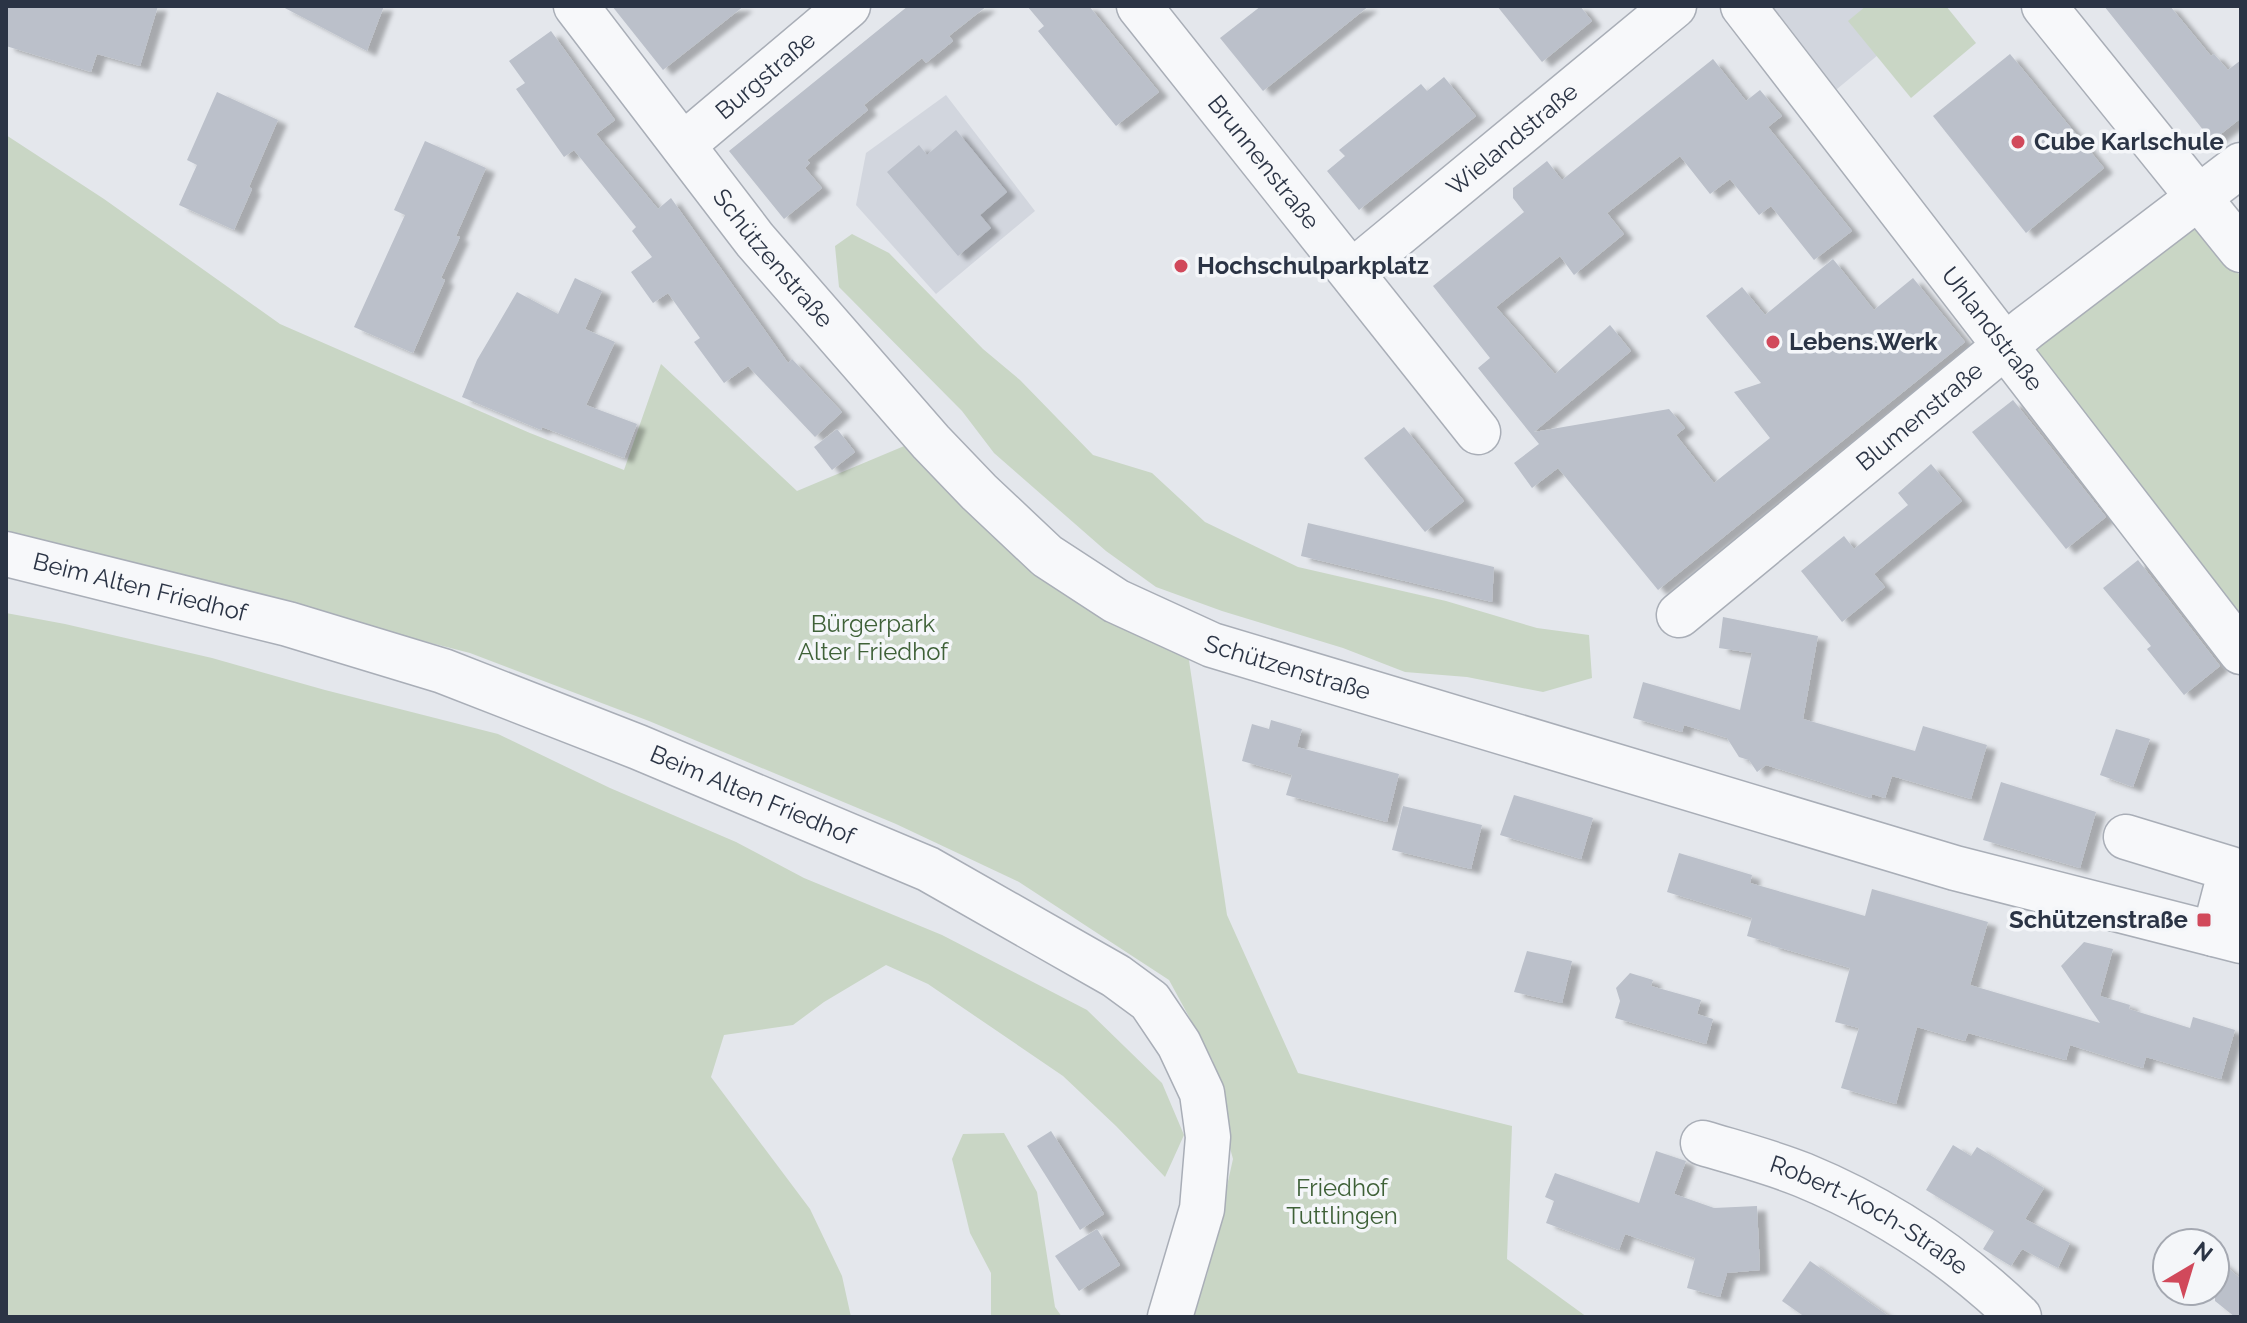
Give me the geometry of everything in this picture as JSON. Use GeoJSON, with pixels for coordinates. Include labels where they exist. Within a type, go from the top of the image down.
{"type":"FeatureCollection","features":[{"type":"Feature","properties":{"kind":"street","name":"Schützenstraße"},"geometry":{"type":"LineString","coordinates":[[576,6],[755,240],[931,442],[1047,556],[1116,601],[1212,645],[1955,868],[2227,937]]}},
{"type":"Feature","properties":{"kind":"street","name":"Burgstraße"},"geometry":{"type":"LineString","coordinates":[[683,145],[848,6]]}},
{"type":"Feature","properties":{"kind":"street","name":"Brunnenstraße"},"geometry":{"type":"LineString","coordinates":[[1139,6],[1478,432]]}},
{"type":"Feature","properties":{"kind":"street","name":"Wielandstraße"},"geometry":{"type":"LineString","coordinates":[[1352,272],[1674,6]]}},
{"type":"Feature","properties":{"kind":"street","name":"Uhlandstraße"},"geometry":{"type":"LineString","coordinates":[[1743,6],[2241,652]]}},
{"type":"Feature","properties":{"kind":"street"},"geometry":{"type":"LineString","coordinates":[[2044,6],[2241,250]]}},
{"type":"Feature","properties":{"kind":"street","name":"Blumenstraße"},"geometry":{"type":"LineString","coordinates":[[1679,615],[2004,347],[2241,165]]}},
{"type":"Feature","properties":{"kind":"street","name":"Beim Alten Friedhof"},"geometry":{"type":"LineString","coordinates":[[6,554],[288,624],[443,671],[638,747],[928,869],[1116,976],[1150,1001],[1179,1044],[1202,1093],[1208,1137],[1202,1209],[1170,1317]]}},
{"type":"Feature","properties":{"kind":"street"},"geometry":{"type":"LineString","coordinates":[[2126,837],[2231,869],[2227,937]]}},
{"type":"Feature","properties":{"kind":"street","name":"Robert-Koch-Straße"},"geometry":{"type":"LineString","coordinates":[[1703,1143],[1801,1174],[1847,1195],[1920,1236],[1991,1290],[2019,1317]]}},
{"type":"Feature","properties":{"kind":"shaded area"},"geometry":{"type":"Polygon","coordinates":[[[1762,6],[1937,6],[1831,94],[1762,6]]]}},
{"type":"Feature","properties":{"kind":"shaded area"},"geometry":{"type":"Polygon","coordinates":[[[946,95],[1035,211],[936,294],[856,205],[866,153],[946,95]]]}},
{"type":"Feature","properties":{"kind":"green space"},"geometry":{"type":"Polygon","coordinates":[[[1866,6],[1946,6],[1976,43],[1911,98],[1848,21],[1866,6]]]}},
{"type":"Feature","properties":{"kind":"green space","name":"Bürgerpark Alter Friedhof"},"geometry":{"type":"Polygon","coordinates":[[[6,135],[104,199],[280,324],[530,433],[624,470],[661,364],[797,491],[909,444],[1187,647],[1227,915],[1298,1073],[1512,1126],[1507,1259],[1587,1317],[1189,1317],[1207,1275],[1233,1159],[1216,1097],[1213,1061],[1169,980],[1019,882],[896,824],[649,721],[470,653],[6,537],[6,135]]]}},
{"type":"Feature","properties":{"kind":"green space"},"geometry":{"type":"Polygon","coordinates":[[[2193,215],[2241,277],[2241,626],[2027,338],[2193,215]]]}},
{"type":"Feature","properties":{"kind":"green space"},"geometry":{"type":"Polygon","coordinates":[[[852,234],[889,253],[1093,455],[1152,473],[1205,522],[1298,567],[1446,601],[1537,628],[1589,635],[1592,678],[1543,692],[1467,677],[1405,672],[1343,648],[1156,587],[1106,551],[994,453],[962,411],[839,287],[835,246],[852,234]]]}},
{"type":"Feature","properties":{"kind":"green space"},"geometry":{"type":"Polygon","coordinates":[[[6,613],[212,658],[498,734],[610,788],[736,842],[804,878],[942,935],[1087,1010],[1162,1083],[1184,1135],[1165,1177],[1063,1076],[928,984],[886,965],[824,1002],[793,1025],[724,1035],[711,1077],[810,1209],[842,1276],[851,1317],[6,1317],[6,613]]]}},
{"type":"Feature","properties":{"kind":"green space"},"geometry":{"type":"Polygon","coordinates":[[[1004,1133],[1037,1192],[1055,1307],[1062,1317],[991,1317],[991,1273],[970,1233],[952,1159],[963,1134],[1004,1133]]]}},
{"type":"Feature","properties":{"kind":"building"},"geometry":{"type":"Polygon","coordinates":[[[6,6],[158,6],[140,66],[97,54],[91,72],[6,46],[6,6]]]}},
{"type":"Feature","properties":{"kind":"building"},"geometry":{"type":"Polygon","coordinates":[[[281,6],[384,6],[367,51],[281,6]]]}},
{"type":"Feature","properties":{"kind":"building"},"geometry":{"type":"Polygon","coordinates":[[[612,6],[744,6],[663,70],[612,6]]]}},
{"type":"Feature","properties":{"kind":"building"},"geometry":{"type":"Polygon","coordinates":[[[908,6],[987,6],[949,36],[953,41],[926,63],[922,58],[864,105],[868,110],[807,160],[810,163],[805,168],[822,188],[784,219],[729,151],[908,6]]]}},
{"type":"Feature","properties":{"kind":"building"},"geometry":{"type":"Polygon","coordinates":[[[1027,6],[1089,6],[1159,92],[1116,126],[1038,31],[1044,26],[1027,6]]]}},
{"type":"Feature","properties":{"kind":"building"},"geometry":{"type":"Polygon","coordinates":[[[1261,6],[1369,6],[1263,91],[1220,38],[1261,6]]]}},
{"type":"Feature","properties":{"kind":"building"},"geometry":{"type":"Polygon","coordinates":[[[1497,6],[1580,6],[1592,21],[1542,62],[1497,6]]]}},
{"type":"Feature","properties":{"kind":"building"},"geometry":{"type":"Polygon","coordinates":[[[2104,6],[2170,6],[2211,56],[2214,54],[2228,70],[2241,60],[2241,118],[2212,141],[2104,6]]]}},
{"type":"Feature","properties":{"kind":"building"},"geometry":{"type":"Polygon","coordinates":[[[551,31],[615,120],[596,134],[658,209],[671,198],[788,363],[792,359],[842,412],[815,437],[748,366],[724,383],[694,342],[700,338],[668,293],[653,303],[631,272],[652,257],[632,231],[636,227],[574,150],[564,157],[516,89],[525,83],[509,61],[551,31]]]}},
{"type":"Feature","properties":{"kind":"building","name":"Cube Karlschule"},"geometry":{"type":"Polygon","coordinates":[[[2010,54],[2104,168],[2026,233],[1933,116],[2010,54]]]}},
{"type":"Feature","properties":{"kind":"building"},"geometry":{"type":"Polygon","coordinates":[[[1713,59],[1746,101],[1760,90],[1782,116],[1768,127],[1852,231],[1814,260],[1771,206],[1759,215],[1730,179],[1710,194],[1680,156],[1607,213],[1624,234],[1574,275],[1560,256],[1496,307],[1555,374],[1610,325],[1631,351],[1534,432],[1669,409],[1685,428],[1676,435],[1714,483],[1770,438],[1734,392],[1761,383],[1706,316],[1742,287],[1765,315],[1833,259],[1874,310],[1913,278],[1965,342],[1658,590],[1558,468],[1532,488],[1514,463],[1539,444],[1478,368],[1490,358],[1433,286],[1524,212],[1513,198],[1513,188],[1547,161],[1562,180],[1713,59]]]}},
{"type":"Feature","properties":{"kind":"building"},"geometry":{"type":"Polygon","coordinates":[[[1444,77],[1476,116],[1359,210],[1327,171],[1345,156],[1339,150],[1421,84],[1427,91],[1444,77]]]}},
{"type":"Feature","properties":{"kind":"building"},"geometry":{"type":"Polygon","coordinates":[[[217,92],[278,120],[234,230],[179,205],[197,165],[187,160],[217,92]]]}},
{"type":"Feature","properties":{"kind":"building"},"geometry":{"type":"Polygon","coordinates":[[[956,130],[1007,192],[980,215],[991,228],[958,256],[887,172],[919,145],[927,155],[956,130]]]}},
{"type":"Feature","properties":{"kind":"building"},"geometry":{"type":"Polygon","coordinates":[[[425,141],[486,168],[456,236],[460,237],[441,278],[445,280],[413,353],[354,327],[405,215],[394,210],[425,141]]]}},
{"type":"Feature","properties":{"kind":"building"},"geometry":{"type":"Polygon","coordinates":[[[575,278],[602,291],[585,329],[615,342],[586,405],[637,424],[624,458],[542,427],[541,430],[462,397],[477,360],[517,292],[558,314],[575,278]]]}},
{"type":"Feature","properties":{"kind":"building"},"geometry":{"type":"Polygon","coordinates":[[[2013,400],[2106,517],[2066,549],[1972,432],[2013,400]]]}},
{"type":"Feature","properties":{"kind":"building"},"geometry":{"type":"Polygon","coordinates":[[[1404,427],[1464,501],[1425,532],[1364,458],[1404,427]]]}},
{"type":"Feature","properties":{"kind":"building"},"geometry":{"type":"Polygon","coordinates":[[[837,429],[855,452],[832,470],[814,447],[837,429]]]}},
{"type":"Feature","properties":{"kind":"building"},"geometry":{"type":"Polygon","coordinates":[[[1931,464],[1962,501],[1874,574],[1885,587],[1842,622],[1801,571],[1844,536],[1854,549],[1908,505],[1898,493],[1931,464]]]}},
{"type":"Feature","properties":{"kind":"building"},"geometry":{"type":"Polygon","coordinates":[[[1308,523],[1494,567],[1492,602],[1301,556],[1308,523]]]}},
{"type":"Feature","properties":{"kind":"building"},"geometry":{"type":"Polygon","coordinates":[[[2138,560],[2220,666],[2184,695],[2147,649],[2151,646],[2103,588],[2138,560]]]}},
{"type":"Feature","properties":{"kind":"building"},"geometry":{"type":"Polygon","coordinates":[[[1723,617],[1818,636],[1803,719],[1915,751],[1923,726],[1987,745],[1971,799],[1892,776],[1885,798],[1872,794],[1871,798],[1766,765],[1757,772],[1749,760],[1739,757],[1727,738],[1684,725],[1682,732],[1633,718],[1643,682],[1740,710],[1752,653],[1719,648],[1723,617]]]}},
{"type":"Feature","properties":{"kind":"building"},"geometry":{"type":"Polygon","coordinates":[[[1271,720],[1302,729],[1297,747],[1399,774],[1387,822],[1286,795],[1292,775],[1242,761],[1252,724],[1269,729],[1271,720]]]}},
{"type":"Feature","properties":{"kind":"building"},"geometry":{"type":"Polygon","coordinates":[[[2116,729],[2150,739],[2133,787],[2100,775],[2116,729]]]}},
{"type":"Feature","properties":{"kind":"building"},"geometry":{"type":"Polygon","coordinates":[[[2001,782],[2096,812],[2080,868],[1983,840],[2001,782]]]}},
{"type":"Feature","properties":{"kind":"building"},"geometry":{"type":"Polygon","coordinates":[[[1514,795],[1593,818],[1581,859],[1500,835],[1514,795]]]}},
{"type":"Feature","properties":{"kind":"building"},"geometry":{"type":"Polygon","coordinates":[[[1403,806],[1482,825],[1471,869],[1392,850],[1403,806]]]}},
{"type":"Feature","properties":{"kind":"building"},"geometry":{"type":"Polygon","coordinates":[[[1679,853],[1752,875],[1750,883],[1865,916],[1872,889],[1988,922],[1970,985],[2100,1023],[2061,966],[2084,942],[2113,949],[2100,996],[2130,1005],[2129,1009],[2190,1028],[2193,1017],[2235,1030],[2221,1079],[2146,1057],[2143,1068],[2070,1045],[2066,1060],[1968,1033],[1965,1041],[1917,1027],[1896,1104],[1841,1088],[1859,1028],[1835,1022],[1850,968],[1747,936],[1752,918],[1667,892],[1679,853]]]}},
{"type":"Feature","properties":{"kind":"building"},"geometry":{"type":"Polygon","coordinates":[[[1527,951],[1572,961],[1562,1003],[1514,992],[1527,951]]]}},
{"type":"Feature","properties":{"kind":"building"},"geometry":{"type":"Polygon","coordinates":[[[1630,973],[1653,980],[1651,986],[1701,1000],[1697,1014],[1713,1019],[1706,1044],[1615,1018],[1620,1001],[1616,988],[1630,973]]]}},
{"type":"Feature","properties":{"kind":"building"},"geometry":{"type":"Polygon","coordinates":[[[1051,1131],[1104,1214],[1080,1230],[1027,1146],[1051,1131]]]}},
{"type":"Feature","properties":{"kind":"building"},"geometry":{"type":"Polygon","coordinates":[[[1953,1145],[1971,1156],[1977,1147],[2044,1188],[2025,1219],[2070,1243],[2058,1268],[2022,1249],[2011,1266],[1983,1249],[1994,1231],[1926,1190],[1953,1145]]]}},
{"type":"Feature","properties":{"kind":"building"},"geometry":{"type":"Polygon","coordinates":[[[1656,1151],[1686,1161],[1674,1194],[1714,1208],[1757,1206],[1760,1270],[1727,1273],[1720,1297],[1687,1288],[1695,1258],[1625,1234],[1619,1250],[1546,1223],[1554,1201],[1545,1197],[1555,1173],[1639,1203],[1656,1151]]]}},
{"type":"Feature","properties":{"kind":"building"},"geometry":{"type":"Polygon","coordinates":[[[1097,1229],[1120,1265],[1079,1291],[1055,1256],[1097,1229]]]}},
{"type":"Feature","properties":{"kind":"building"},"geometry":{"type":"Polygon","coordinates":[[[1810,1261],[1890,1317],[1805,1317],[1782,1301],[1810,1261]]]}},
{"type":"Feature","properties":{"kind":"building"},"geometry":{"type":"Polygon","coordinates":[[[2231,1271],[2241,1279],[2241,1317],[2235,1317],[2222,1307],[2231,1307],[2231,1271]]]}},
{"type":"Feature","properties":{"kind":"place","name":"Cube Karlschule"},"geometry":{"type":"Point","coordinates":[2018,142]}},
{"type":"Feature","properties":{"kind":"place","name":"Hochschulparkplatz"},"geometry":{"type":"Point","coordinates":[1181,266]}},
{"type":"Feature","properties":{"kind":"place","name":"Lebens.Werk"},"geometry":{"type":"Point","coordinates":[1773,342]}},
{"type":"Feature","properties":{"kind":"place","name":"Schützenstraße"},"geometry":{"type":"Point","coordinates":[2204,920]}},
{"type":"Feature","properties":{"kind":"park label","name":"Friedhof Tuttlingen"},"geometry":{"type":"Point","coordinates":[1342,1202]}}]}
